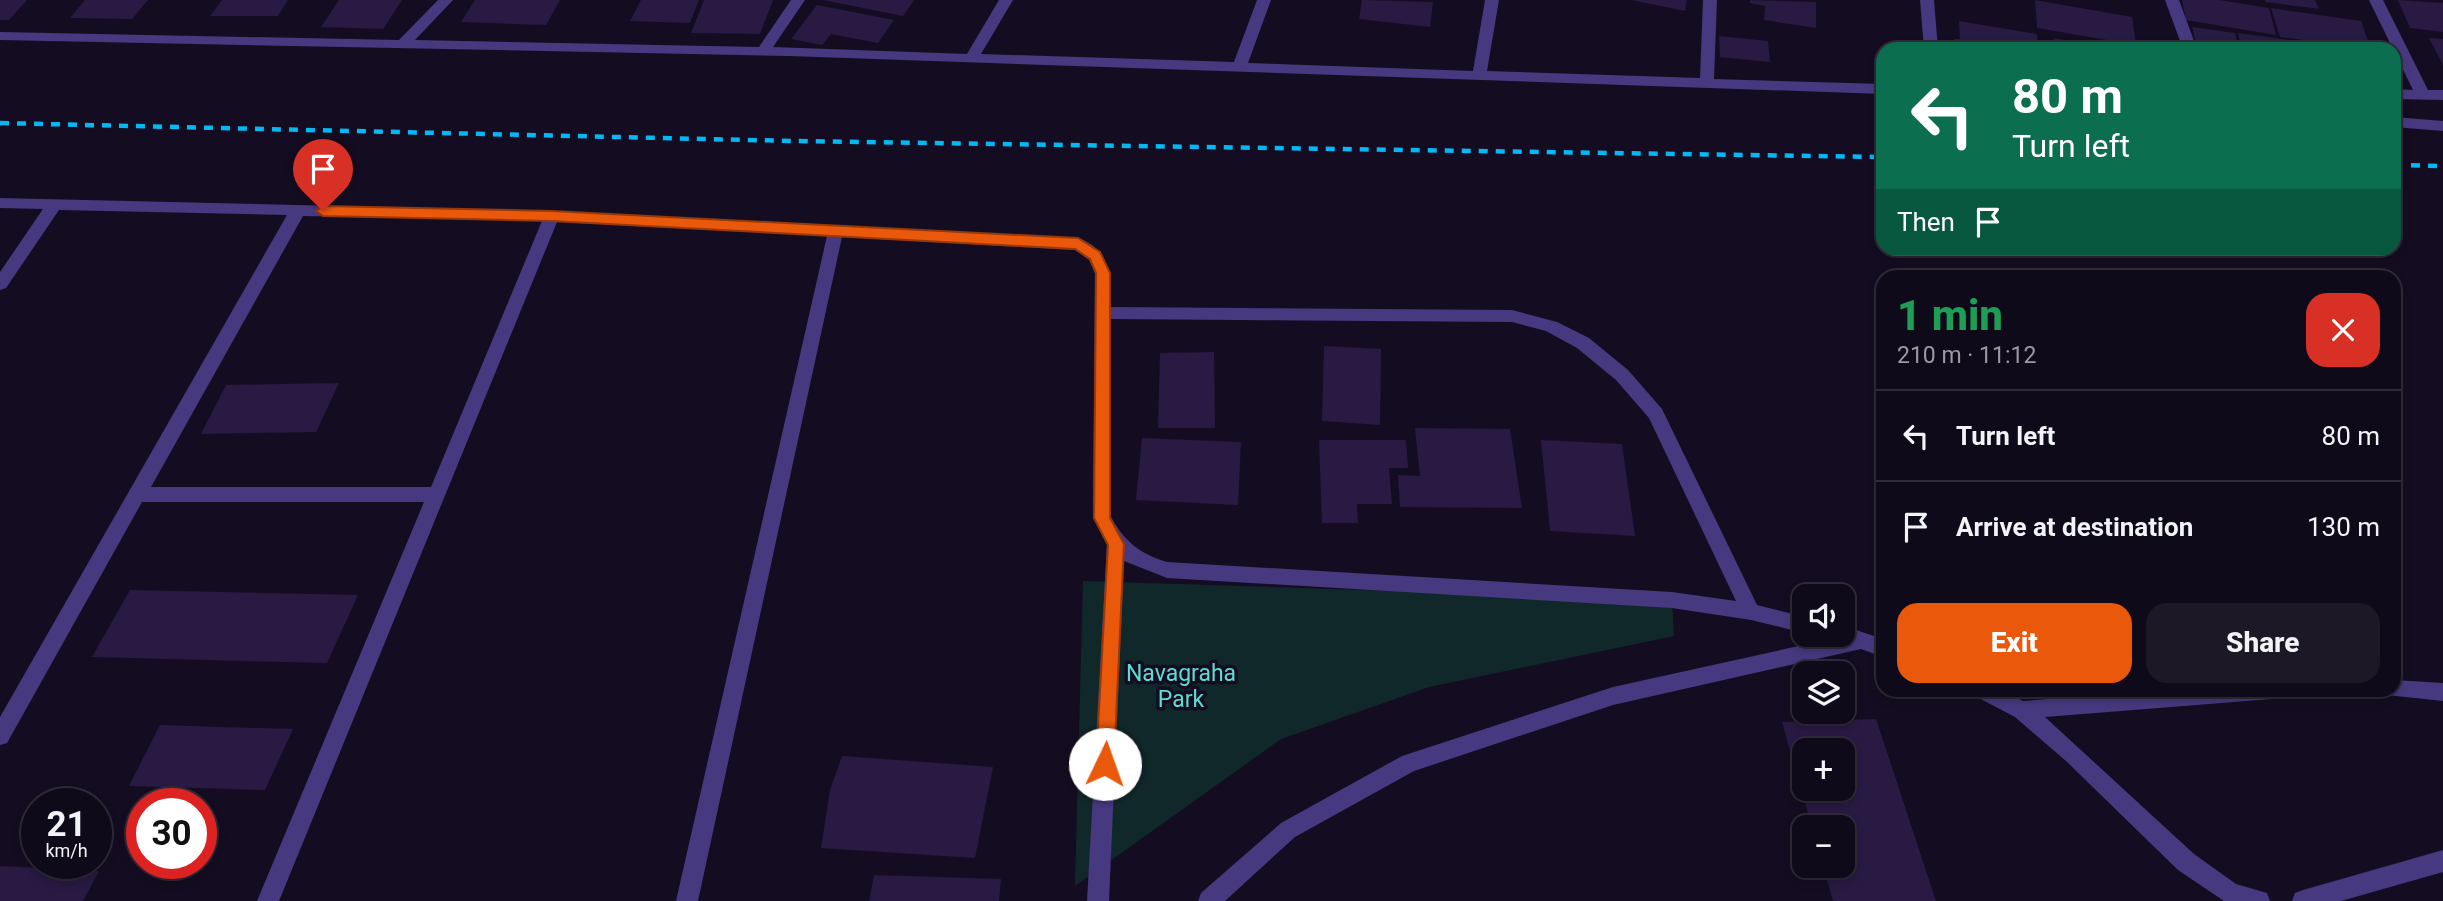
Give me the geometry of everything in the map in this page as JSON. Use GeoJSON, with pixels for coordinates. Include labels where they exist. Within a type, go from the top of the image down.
{"type":"FeatureCollection","features":[{"type":"Feature","properties":{"kind":"street"},"geometry":{"type":"LineString","coordinates":[[403,44],[446,0]]}},
{"type":"Feature","properties":{"kind":"street"},"geometry":{"type":"LineString","coordinates":[[763,52],[798,0]]}},
{"type":"Feature","properties":{"kind":"street"},"geometry":{"type":"LineString","coordinates":[[971,59],[1006,0]]}},
{"type":"Feature","properties":{"kind":"street"},"geometry":{"type":"LineString","coordinates":[[1239,68],[1264,0]]}},
{"type":"Feature","properties":{"kind":"street"},"geometry":{"type":"LineString","coordinates":[[1479,76],[1492,0]]}},
{"type":"Feature","properties":{"kind":"street"},"geometry":{"type":"LineString","coordinates":[[1707,84],[1710,0]]}},
{"type":"Feature","properties":{"kind":"street"},"geometry":{"type":"LineString","coordinates":[[1927,0],[1930,42]]}},
{"type":"Feature","properties":{"kind":"street"},"geometry":{"type":"LineString","coordinates":[[2172,0],[2187,42]]}},
{"type":"Feature","properties":{"kind":"street"},"geometry":{"type":"LineString","coordinates":[[2376,0],[2397,42]]}},
{"type":"Feature","properties":{"kind":"street"},"geometry":{"type":"LineString","coordinates":[[0,36],[763,52],[1876,89]]}},
{"type":"Feature","properties":{"kind":"street"},"geometry":{"type":"LineString","coordinates":[[2401,51],[2423,95]]}},
{"type":"Feature","properties":{"kind":"street"},"geometry":{"type":"LineString","coordinates":[[2401,94],[2443,95]]}},
{"type":"Feature","properties":{"kind":"street"},"geometry":{"type":"LineString","coordinates":[[2401,123],[2443,126]]}},
{"type":"Feature","properties":{"kind":"street"},"geometry":{"type":"LineString","coordinates":[[0,203],[552,216],[1078,244],[1095,256],[1103,273],[1102,518],[1116,544],[1141,563],[1167,569],[1672,600],[1751,612],[1792,622]]}},
{"type":"Feature","properties":{"kind":"street"},"geometry":{"type":"LineString","coordinates":[[0,284],[54,205]]}},
{"type":"Feature","properties":{"kind":"street"},"geometry":{"type":"LineString","coordinates":[[0,736],[298,211]]}},
{"type":"Feature","properties":{"kind":"street"},"geometry":{"type":"LineString","coordinates":[[268,901],[552,216]]}},
{"type":"Feature","properties":{"kind":"street"},"geometry":{"type":"LineString","coordinates":[[687,901],[836,231]]}},
{"type":"Feature","properties":{"kind":"street"},"geometry":{"type":"LineString","coordinates":[[1104,313],[1512,316],[1551,326],[1583,343],[1622,375],[1656,414],[1751,612]]}},
{"type":"Feature","properties":{"kind":"street"},"geometry":{"type":"LineString","coordinates":[[135,494],[435,495]]}},
{"type":"Feature","properties":{"kind":"street"},"geometry":{"type":"LineString","coordinates":[[1098,901],[1116,544]]}},
{"type":"Feature","properties":{"kind":"street"},"geometry":{"type":"LineString","coordinates":[[1855,638],[1876,645]]}},
{"type":"Feature","properties":{"kind":"street"},"geometry":{"type":"LineString","coordinates":[[1209,901],[1288,830],[1409,763],[1613,696],[1864,640]]}},
{"type":"Feature","properties":{"kind":"street"},"geometry":{"type":"LineString","coordinates":[[2401,690],[2443,692]]}},
{"type":"Feature","properties":{"kind":"street"},"geometry":{"type":"LineString","coordinates":[[1996,697],[2022,710],[2073,754],[2186,862],[2231,893],[2259,901]]}},
{"type":"Feature","properties":{"kind":"street"},"geometry":{"type":"LineString","coordinates":[[2022,710],[2184,697]]}},
{"type":"Feature","properties":{"kind":"street"},"geometry":{"type":"LineString","coordinates":[[2303,901],[2443,861]]}},
{"type":"Feature","properties":{"kind":"green space","name":"Navagraha Park"},"geometry":{"type":"Polygon","coordinates":[[[1083,581],[1672,600],[1674,636],[1429,687],[1281,739],[1075,886],[1083,581]]]}},
{"type":"Feature","properties":{"kind":"building"},"geometry":{"type":"Polygon","coordinates":[[[0,0],[27,0],[9,20],[0,20],[0,0]]]}},
{"type":"Feature","properties":{"kind":"building"},"geometry":{"type":"Polygon","coordinates":[[[85,0],[148,0],[132,19],[70,18],[85,0]]]}},
{"type":"Feature","properties":{"kind":"building"},"geometry":{"type":"Polygon","coordinates":[[[222,0],[288,0],[278,16],[210,16],[222,0]]]}},
{"type":"Feature","properties":{"kind":"building"},"geometry":{"type":"Polygon","coordinates":[[[339,0],[402,0],[383,29],[321,27],[339,0]]]}},
{"type":"Feature","properties":{"kind":"building"},"geometry":{"type":"Polygon","coordinates":[[[475,0],[560,0],[546,25],[461,22],[475,0]]]}},
{"type":"Feature","properties":{"kind":"building"},"geometry":{"type":"Polygon","coordinates":[[[641,0],[699,0],[690,23],[630,21],[641,0]]]}},
{"type":"Feature","properties":{"kind":"building"},"geometry":{"type":"Polygon","coordinates":[[[704,0],[773,0],[760,34],[691,33],[704,0]]]}},
{"type":"Feature","properties":{"kind":"building"},"geometry":{"type":"Polygon","coordinates":[[[823,0],[914,0],[903,16],[823,0]]]}},
{"type":"Feature","properties":{"kind":"building"},"geometry":{"type":"Polygon","coordinates":[[[1362,0],[1433,2],[1430,27],[1359,19],[1362,0]]]}},
{"type":"Feature","properties":{"kind":"building"},"geometry":{"type":"Polygon","coordinates":[[[1631,0],[1687,0],[1685,11],[1631,0]]]}},
{"type":"Feature","properties":{"kind":"building"},"geometry":{"type":"Polygon","coordinates":[[[1750,0],[1816,2],[1816,28],[1764,20],[1765,6],[1750,3],[1750,0]]]}},
{"type":"Feature","properties":{"kind":"building"},"geometry":{"type":"Polygon","coordinates":[[[2035,0],[2132,17],[2136,42],[2119,42],[2037,28],[2035,0]]]}},
{"type":"Feature","properties":{"kind":"building"},"geometry":{"type":"Polygon","coordinates":[[[2182,0],[2219,0],[2269,8],[2276,35],[2186,20],[2182,0]]]}},
{"type":"Feature","properties":{"kind":"building"},"geometry":{"type":"Polygon","coordinates":[[[2315,0],[2319,9],[2265,2],[2315,0]]]}},
{"type":"Feature","properties":{"kind":"building"},"geometry":{"type":"Polygon","coordinates":[[[2398,0],[2443,3],[2443,32],[2410,28],[2398,0]]]}},
{"type":"Feature","properties":{"kind":"building"},"geometry":{"type":"Polygon","coordinates":[[[817,5],[894,20],[878,43],[831,34],[822,45],[791,39],[817,5]]]}},
{"type":"Feature","properties":{"kind":"building"},"geometry":{"type":"Polygon","coordinates":[[[2271,8],[2361,21],[2368,42],[2318,42],[2280,37],[2271,8]]]}},
{"type":"Feature","properties":{"kind":"building"},"geometry":{"type":"Polygon","coordinates":[[[1959,21],[2037,34],[2038,42],[1954,42],[1954,39],[1960,39],[1959,21]]]}},
{"type":"Feature","properties":{"kind":"building"},"geometry":{"type":"Polygon","coordinates":[[[2192,27],[2235,33],[2237,42],[2195,42],[2192,27]]]}},
{"type":"Feature","properties":{"kind":"building"},"geometry":{"type":"Polygon","coordinates":[[[2238,33],[2289,42],[2240,42],[2238,33]]]}},
{"type":"Feature","properties":{"kind":"building"},"geometry":{"type":"Polygon","coordinates":[[[1719,36],[1768,41],[1770,62],[1720,57],[1719,36]]]}},
{"type":"Feature","properties":{"kind":"building"},"geometry":{"type":"Polygon","coordinates":[[[2054,38],[2075,42],[2054,42],[2054,38]]]}},
{"type":"Feature","properties":{"kind":"building"},"geometry":{"type":"Polygon","coordinates":[[[2429,38],[2443,39],[2443,65],[2429,38]]]}},
{"type":"Feature","properties":{"kind":"building"},"geometry":{"type":"Polygon","coordinates":[[[1324,346],[1381,349],[1380,425],[1322,421],[1324,346]]]}},
{"type":"Feature","properties":{"kind":"building"},"geometry":{"type":"Polygon","coordinates":[[[1214,352],[1215,428],[1158,428],[1160,353],[1214,352]]]}},
{"type":"Feature","properties":{"kind":"building"},"geometry":{"type":"Polygon","coordinates":[[[339,383],[316,432],[201,434],[226,385],[339,383]]]}},
{"type":"Feature","properties":{"kind":"building"},"geometry":{"type":"Polygon","coordinates":[[[1415,428],[1510,429],[1522,508],[1400,507],[1398,475],[1420,476],[1415,428]]]}},
{"type":"Feature","properties":{"kind":"building"},"geometry":{"type":"Polygon","coordinates":[[[1142,438],[1241,442],[1238,505],[1136,500],[1142,438]]]}},
{"type":"Feature","properties":{"kind":"building"},"geometry":{"type":"Polygon","coordinates":[[[1319,440],[1406,440],[1408,468],[1389,468],[1392,504],[1357,504],[1358,523],[1322,523],[1319,440]]]}},
{"type":"Feature","properties":{"kind":"building"},"geometry":{"type":"Polygon","coordinates":[[[1541,440],[1622,444],[1635,536],[1550,531],[1541,440]]]}},
{"type":"Feature","properties":{"kind":"building"},"geometry":{"type":"Polygon","coordinates":[[[130,590],[358,595],[327,663],[92,657],[130,590]]]}},
{"type":"Feature","properties":{"kind":"building"},"geometry":{"type":"Polygon","coordinates":[[[1876,719],[1936,901],[1833,901],[1826,878],[1855,878],[1855,815],[1808,815],[1804,801],[1855,801],[1855,738],[1792,738],[1792,757],[1782,722],[1855,724],[1855,720],[1876,719]]]}},
{"type":"Feature","properties":{"kind":"building"},"geometry":{"type":"Polygon","coordinates":[[[160,725],[293,729],[265,790],[129,786],[160,725]]]}},
{"type":"Feature","properties":{"kind":"building"},"geometry":{"type":"Polygon","coordinates":[[[842,756],[993,767],[975,858],[821,848],[830,790],[842,756]]]}},
{"type":"Feature","properties":{"kind":"building"},"geometry":{"type":"Polygon","coordinates":[[[0,866],[21,867],[21,879],[95,879],[83,901],[0,901],[0,866]]]}},
{"type":"Feature","properties":{"kind":"building"},"geometry":{"type":"Polygon","coordinates":[[[874,875],[1001,879],[999,901],[869,901],[874,875]]]}},
{"type":"Feature","properties":{"kind":"railway"},"geometry":{"type":"LineString","coordinates":[[0,123],[793,141],[1876,157]]}},
{"type":"Feature","properties":{"kind":"railway"},"geometry":{"type":"LineString","coordinates":[[2401,165],[2443,166]]}},
{"type":"Feature","properties":{"kind":"route"},"geometry":{"type":"LineString","coordinates":[[323,211],[552,216],[1078,244],[1095,256],[1103,273],[1102,518],[1116,544],[1105,764]]}}]}
